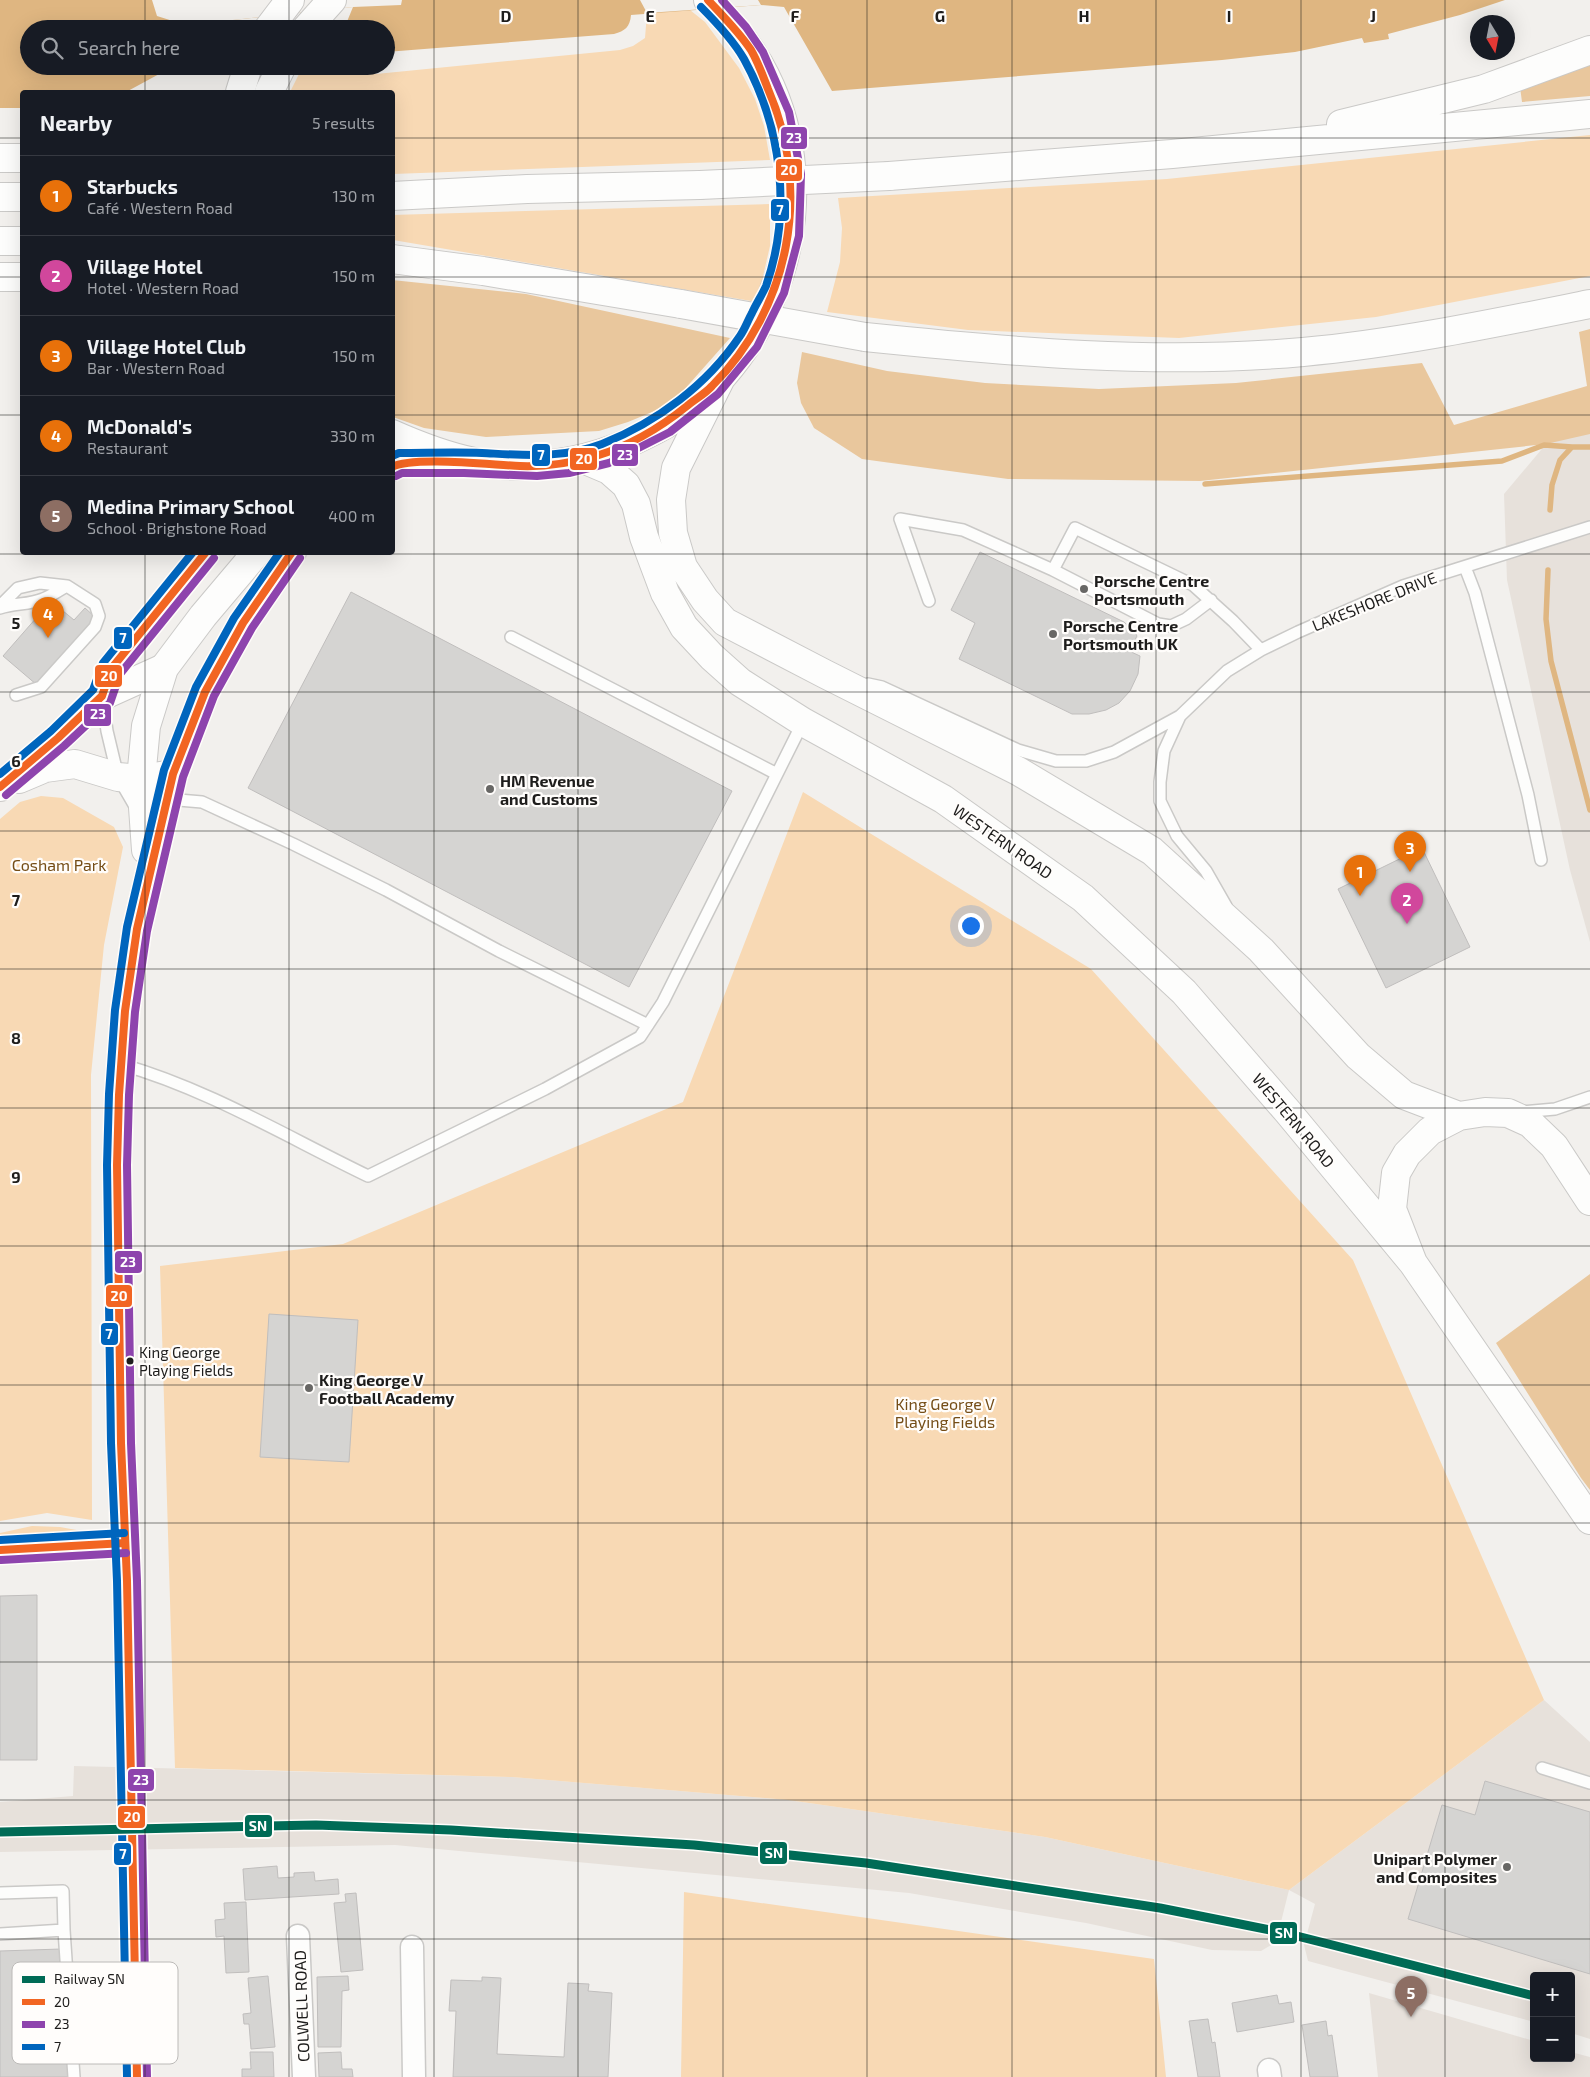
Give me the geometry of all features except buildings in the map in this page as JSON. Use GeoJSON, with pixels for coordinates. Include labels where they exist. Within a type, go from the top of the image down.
{"type":"FeatureCollection","features":[{"type":"Feature","properties":{"kind":"main road"},"geometry":{"type":"LineString","coordinates":[[275,20],[290,0]]}},
{"type":"Feature","properties":{"kind":"main road"},"geometry":{"type":"LineString","coordinates":[[304,20],[313,0]]}},
{"type":"Feature","properties":{"kind":"main road"},"geometry":{"type":"LineString","coordinates":[[314,20],[332,0]]}},
{"type":"Feature","properties":{"kind":"main road"},"geometry":{"type":"LineString","coordinates":[[395,466],[400,463],[475,463],[528,466],[567,462],[605,453],[655,431],[688,409],[722,378],[737,359],[761,322],[774,293],[789,241],[792,177],[786,134],[772,92],[753,55],[730,23],[708,0]]}},
{"type":"Feature","properties":{"kind":"main road"},"geometry":{"type":"LineString","coordinates":[[1172,154],[1336,126],[1484,89],[1590,50]]}},
{"type":"Feature","properties":{"kind":"main road"},"geometry":{"type":"LineString","coordinates":[[241,90],[245,75]]}},
{"type":"Feature","properties":{"kind":"main road"},"geometry":{"type":"LineString","coordinates":[[270,90],[278,75]]}},
{"type":"Feature","properties":{"kind":"main road"},"geometry":{"type":"LineString","coordinates":[[395,196],[527,189],[700,185],[889,176],[1172,154],[1590,114]]}},
{"type":"Feature","properties":{"kind":"main road"},"geometry":{"type":"LineString","coordinates":[[0,158],[20,158]]}},
{"type":"Feature","properties":{"kind":"main road"},"geometry":{"type":"LineString","coordinates":[[0,198],[20,197]]}},
{"type":"Feature","properties":{"kind":"main road"},"geometry":{"type":"LineString","coordinates":[[0,241],[20,241]]}},
{"type":"Feature","properties":{"kind":"main road"},"geometry":{"type":"LineString","coordinates":[[395,259],[483,271],[865,337],[1081,356],[1183,358],[1303,352],[1418,337],[1590,304]]}},
{"type":"Feature","properties":{"kind":"main road"},"geometry":{"type":"LineString","coordinates":[[0,277],[20,277]]}},
{"type":"Feature","properties":{"kind":"main road"},"geometry":{"type":"LineString","coordinates":[[1506,321],[1590,293]]}},
{"type":"Feature","properties":{"kind":"main road"},"geometry":{"type":"LineString","coordinates":[[722,378],[676,468],[671,500],[673,533],[683,566],[704,600],[725,622],[1018,771],[1152,851],[1239,928],[1358,1056],[1404,1095],[1459,1116]]}},
{"type":"Feature","properties":{"kind":"main road"},"geometry":{"type":"LineString","coordinates":[[395,435],[423,448],[475,463]]}},
{"type":"Feature","properties":{"kind":"main road","name":"WESTERN ROAD"},"geometry":{"type":"LineString","coordinates":[[583,458],[609,470],[626,485],[636,504],[644,537],[665,592],[684,627],[712,657],[740,682],[803,722],[943,799],[1083,898],[1184,992],[1288,1112],[1413,1263]]}},
{"type":"Feature","properties":{"kind":"main road"},"geometry":{"type":"LineString","coordinates":[[148,882],[144,823],[129,778],[164,668],[203,616],[254,555]]}},
{"type":"Feature","properties":{"kind":"main road"},"geometry":{"type":"LineString","coordinates":[[135,1962],[133,1806],[121,1434],[117,1165],[120,1064],[125,1011],[134,947],[170,786],[205,692],[243,624],[290,555]]}},
{"type":"Feature","properties":{"kind":"main road"},"geometry":{"type":"LineString","coordinates":[[0,787],[58,738],[102,696],[164,668]]}},
{"type":"Feature","properties":{"kind":"main road"},"geometry":{"type":"LineString","coordinates":[[0,787],[45,768],[74,764],[170,786]]}},
{"type":"Feature","properties":{"kind":"main road"},"geometry":{"type":"LineString","coordinates":[[1590,1201],[1554,1146],[1530,1123],[1508,1113],[1485,1112],[1459,1116],[1430,1131],[1407,1154],[1396,1173],[1392,1209],[1413,1263],[1590,1520]]}},
{"type":"Feature","properties":{"kind":"main road"},"geometry":{"type":"LineString","coordinates":[[137,2064],[137,2077]]}},
{"type":"Feature","properties":{"kind":"street","name":"COLWELL ROAD"},"geometry":{"type":"LineString","coordinates":[[298,1936],[304,2077]]}},
{"type":"Feature","properties":{"kind":"street"},"geometry":{"type":"LineString","coordinates":[[412,1947],[414,2077]]}},
{"type":"Feature","properties":{"kind":"lane"},"geometry":{"type":"LineString","coordinates":[[929,601],[900,519],[963,530],[1053,570],[1158,624],[1171,626],[1186,619],[1211,600]]}},
{"type":"Feature","properties":{"kind":"lane","name":"LAKESHORE DRIVE"},"geometry":{"type":"LineString","coordinates":[[1180,716],[1227,671],[1261,650],[1342,612],[1394,590],[1590,527]]}},
{"type":"Feature","properties":{"kind":"lane"},"geometry":{"type":"LineString","coordinates":[[1053,570],[1075,528],[1193,585],[1211,600],[1261,650]]}},
{"type":"Feature","properties":{"kind":"lane"},"geometry":{"type":"LineString","coordinates":[[129,778],[107,731],[102,696],[111,669],[204,555]]}},
{"type":"Feature","properties":{"kind":"lane"},"geometry":{"type":"LineString","coordinates":[[1465,567],[1480,613],[1528,795],[1541,860]]}},
{"type":"Feature","properties":{"kind":"lane"},"geometry":{"type":"LineString","coordinates":[[0,607],[18,588],[40,582],[67,586],[95,604],[99,616],[95,627],[41,687],[16,695]]}},
{"type":"Feature","properties":{"kind":"lane"},"geometry":{"type":"LineString","coordinates":[[0,607],[43,599],[67,586]]}},
{"type":"Feature","properties":{"kind":"lane"},"geometry":{"type":"LineString","coordinates":[[511,636],[777,774]]}},
{"type":"Feature","properties":{"kind":"lane"},"geometry":{"type":"LineString","coordinates":[[825,674],[882,687],[1018,750],[1056,762],[1086,761],[1114,752],[1180,716]]}},
{"type":"Feature","properties":{"kind":"lane"},"geometry":{"type":"LineString","coordinates":[[1180,716],[1164,751],[1160,782],[1160,802],[1177,836],[1206,872],[1239,928]]}},
{"type":"Feature","properties":{"kind":"lane"},"geometry":{"type":"LineString","coordinates":[[120,1064],[157,1074],[197,1091],[368,1176],[571,1075],[640,1038],[664,1002],[803,722]]}},
{"type":"Feature","properties":{"kind":"lane"},"geometry":{"type":"LineString","coordinates":[[170,786],[386,890],[499,951],[648,1026]]}},
{"type":"Feature","properties":{"kind":"lane"},"geometry":{"type":"LineString","coordinates":[[1508,1113],[1556,1110],[1590,1098]]}},
{"type":"Feature","properties":{"kind":"lane"},"geometry":{"type":"LineString","coordinates":[[0,1550],[126,1543]]}},
{"type":"Feature","properties":{"kind":"lane"},"geometry":{"type":"LineString","coordinates":[[1542,1768],[1590,1783]]}},
{"type":"Feature","properties":{"kind":"lane"},"geometry":{"type":"LineString","coordinates":[[0,1893],[63,1891],[66,1962]]}},
{"type":"Feature","properties":{"kind":"lane"},"geometry":{"type":"LineString","coordinates":[[0,1934],[64,1930]]}},
{"type":"Feature","properties":{"kind":"lane"},"geometry":{"type":"LineString","coordinates":[[73,2064],[74,2077]]}},
{"type":"Feature","properties":{"kind":"shaded area"},"geometry":{"type":"Polygon","coordinates":[[[0,0],[152,0],[157,16],[170,20],[20,20],[20,75],[157,75],[130,90],[20,90],[20,108],[0,108],[0,0]]]}},
{"type":"Feature","properties":{"kind":"shaded area"},"geometry":{"type":"Polygon","coordinates":[[[402,0],[1505,0],[1460,15],[1388,34],[1389,39],[1364,43],[1362,38],[1295,52],[1222,60],[832,91],[784,7],[761,5],[631,15],[626,28],[614,34],[395,51],[395,20],[233,20],[353,7],[401,5],[402,0]]]}},
{"type":"Feature","properties":{"kind":"shaded area"},"geometry":{"type":"Polygon","coordinates":[[[1590,63],[1590,96],[1522,102],[1520,87],[1590,63]]]}},
{"type":"Feature","properties":{"kind":"shaded area"},"geometry":{"type":"Polygon","coordinates":[[[395,280],[526,294],[730,338],[683,391],[657,410],[599,431],[486,437],[424,428],[395,418],[395,280]]]}},
{"type":"Feature","properties":{"kind":"shaded area"},"geometry":{"type":"Polygon","coordinates":[[[1590,329],[1590,434],[1546,444],[1200,481],[1008,479],[862,459],[814,428],[801,403],[797,383],[802,352],[887,371],[985,383],[1099,389],[1236,383],[1422,363],[1454,425],[1587,386],[1579,332],[1590,329]]]}},
{"type":"Feature","properties":{"kind":"shaded area"},"geometry":{"type":"Polygon","coordinates":[[[1590,423],[1590,942],[1570,870],[1507,580],[1504,494],[1546,444],[1590,423]]]}},
{"type":"Feature","properties":{"kind":"shaded area"},"geometry":{"type":"Polygon","coordinates":[[[1590,1274],[1590,1490],[1496,1343],[1590,1274]]]}},
{"type":"Feature","properties":{"kind":"shaded area"},"geometry":{"type":"Polygon","coordinates":[[[1544,1700],[1590,1742],[1590,2039],[1575,2034],[1575,1972],[1530,1972],[1530,2021],[1308,1961],[1304,1945],[1315,1904],[1289,1890],[1544,1700]]]}},
{"type":"Feature","properties":{"kind":"shaded area"},"geometry":{"type":"Polygon","coordinates":[[[74,1766],[512,1777],[788,1800],[1045,1837],[1289,1890],[1276,1942],[1261,1951],[1212,1950],[1086,1923],[909,1893],[395,1845],[0,1852],[0,1802],[73,1796],[74,1766]]]}},
{"type":"Feature","properties":{"kind":"shaded area"},"geometry":{"type":"Polygon","coordinates":[[[1369,1993],[1530,2040],[1530,2062],[1575,2062],[1575,2053],[1590,2057],[1590,2077],[1378,2077],[1369,1993]]]}},
{"type":"Feature","properties":{"kind":"green space"},"geometry":{"type":"Polygon","coordinates":[[[690,10],[705,22],[739,68],[755,99],[764,126],[770,160],[395,174],[395,90],[291,90],[298,75],[395,75],[395,72],[620,50],[633,46],[645,38],[647,13],[690,10]]]}},
{"type":"Feature","properties":{"kind":"green space"},"geometry":{"type":"Polygon","coordinates":[[[1590,135],[1590,276],[1376,317],[1179,338],[968,330],[827,312],[840,262],[842,228],[838,198],[1167,179],[1590,135]]]}},
{"type":"Feature","properties":{"kind":"green space"},"geometry":{"type":"Polygon","coordinates":[[[770,204],[770,246],[757,302],[395,240],[395,215],[770,204]]]}},
{"type":"Feature","properties":{"kind":"green space","name":"King George V Playing Fields"},"geometry":{"type":"Polygon","coordinates":[[[803,792],[1091,969],[1353,1260],[1544,1700],[1289,1890],[1045,1837],[788,1800],[512,1777],[175,1768],[160,1266],[343,1244],[683,1102],[803,792]]]}},
{"type":"Feature","properties":{"kind":"green space","name":"Cosham Park"},"geometry":{"type":"Polygon","coordinates":[[[41,796],[63,798],[114,827],[123,847],[104,945],[91,1075],[92,1520],[47,1513],[0,1521],[0,819],[20,802],[41,796]]]}},
{"type":"Feature","properties":{"kind":"green space"},"geometry":{"type":"Polygon","coordinates":[[[32,1526],[60,1527],[93,1533],[93,1537],[37,1539],[0,1544],[0,1533],[32,1526]]]}},
{"type":"Feature","properties":{"kind":"green space"},"geometry":{"type":"Polygon","coordinates":[[[684,1892],[1154,1959],[1166,2077],[681,2077],[684,1892]]]}},
{"type":"Feature","properties":{"kind":"pier"},"geometry":{"type":"Polygon","coordinates":[[[640,0],[758,0],[761,5],[647,13],[640,0]]]}},
{"type":"Feature","properties":{"kind":"pier"},"geometry":{"type":"Polygon","coordinates":[[[353,7],[348,20],[233,20],[353,7]]]}},
{"type":"Feature","properties":{"kind":"waterway"},"geometry":{"type":"LineString","coordinates":[[1205,484],[1502,461],[1544,445],[1572,447]]}},
{"type":"Feature","properties":{"kind":"waterway"},"geometry":{"type":"LineString","coordinates":[[1550,510],[1552,485],[1560,460],[1572,447],[1590,447]]}},
{"type":"Feature","properties":{"kind":"waterway"},"geometry":{"type":"LineString","coordinates":[[1548,570],[1546,619],[1551,661],[1590,810]]}},
{"type":"Feature","properties":{"kind":"rail line","name":"SN"},"geometry":{"type":"LineString","coordinates":[[0,1832],[316,1825],[451,1830],[694,1845],[866,1863],[1160,1908],[1285,1933],[1530,1995]]}},
{"type":"Feature","properties":{"kind":"transit line","name":"20"},"geometry":{"type":"LineString","coordinates":[[395,466],[417,462],[539,466],[568,463],[596,456],[632,441],[666,421],[709,389],[739,355],[760,321],[776,285],[786,247],[790,207],[789,167],[781,128],[756,59],[731,24],[708,0]]}},
{"type":"Feature","properties":{"kind":"transit line","name":"23"},"geometry":{"type":"LineString","coordinates":[[396,476],[402,473],[537,476],[569,473],[609,463],[670,432],[718,394],[757,347],[784,293],[799,236],[801,174],[789,112],[763,52],[746,27],[722,0]]}},
{"type":"Feature","properties":{"kind":"transit line","name":"7"},"geometry":{"type":"LineString","coordinates":[[395,455],[399,453],[472,453],[543,455],[573,452],[602,444],[642,425],[679,400],[712,370],[740,336],[766,286],[774,258],[779,229],[779,171],[775,142],[757,86],[735,45],[701,7]]}},
{"type":"Feature","properties":{"kind":"transit line","name":"7"},"geometry":{"type":"LineString","coordinates":[[0,774],[51,731],[93,690],[103,663],[191,555]]}},
{"type":"Feature","properties":{"kind":"transit line","name":"20"},"geometry":{"type":"LineString","coordinates":[[0,787],[58,738],[102,696],[111,669],[204,555]]}},
{"type":"Feature","properties":{"kind":"transit line","name":"7"},"geometry":{"type":"LineString","coordinates":[[125,1962],[117,1581],[111,1443],[107,1165],[109,1094],[115,1010],[127,927],[164,770],[196,687],[234,618],[278,555]]}},
{"type":"Feature","properties":{"kind":"transit line","name":"20"},"geometry":{"type":"LineString","coordinates":[[135,1962],[127,1581],[121,1443],[117,1165],[119,1095],[125,1011],[137,929],[173,774],[205,692],[243,623],[290,555]]}},
{"type":"Feature","properties":{"kind":"transit line","name":"23"},"geometry":{"type":"LineString","coordinates":[[6,795],[64,746],[110,703],[120,674],[214,558]]}},
{"type":"Feature","properties":{"kind":"transit line","name":"23"},"geometry":{"type":"LineString","coordinates":[[145,1962],[137,1581],[131,1443],[127,1165],[129,1095],[135,1012],[147,931],[183,777],[214,696],[252,628],[300,558]]}},
{"type":"Feature","properties":{"kind":"transit line","name":"7"},"geometry":{"type":"LineString","coordinates":[[0,1540],[124,1533]]}},
{"type":"Feature","properties":{"kind":"transit line","name":"20"},"geometry":{"type":"LineString","coordinates":[[0,1550],[125,1543]]}},
{"type":"Feature","properties":{"kind":"transit line","name":"23"},"geometry":{"type":"LineString","coordinates":[[1,1560],[126,1553]]}},
{"type":"Feature","properties":{"kind":"transit line","name":"7"},"geometry":{"type":"LineString","coordinates":[[127,2064],[127,2077]]}},
{"type":"Feature","properties":{"kind":"transit line","name":"20"},"geometry":{"type":"LineString","coordinates":[[137,2064],[137,2077]]}},
{"type":"Feature","properties":{"kind":"transit line","name":"23"},"geometry":{"type":"LineString","coordinates":[[147,2064],[147,2077]]}},
{"type":"Feature","properties":{"kind":"place","name":"Porsche Centre Portsmouth"},"geometry":{"type":"Point","coordinates":[1084,589]}},
{"type":"Feature","properties":{"kind":"place","name":"Porsche Centre Portsmouth UK"},"geometry":{"type":"Point","coordinates":[1053,634]}},
{"type":"Feature","properties":{"kind":"place","name":"McDonald's"},"geometry":{"type":"Point","coordinates":[48,638]}},
{"type":"Feature","properties":{"kind":"place","name":"HM Revenue and Customs"},"geometry":{"type":"Point","coordinates":[490,789]}},
{"type":"Feature","properties":{"kind":"place","name":"Village Hotel Club"},"geometry":{"type":"Point","coordinates":[1410,872]}},
{"type":"Feature","properties":{"kind":"place","name":"Starbucks"},"geometry":{"type":"Point","coordinates":[1360,896]}},
{"type":"Feature","properties":{"kind":"place","name":"Village Hotel"},"geometry":{"type":"Point","coordinates":[1407,924]}},
{"type":"Feature","properties":{"kind":"place","name":"King George Playing Fields"},"geometry":{"type":"Point","coordinates":[130,1361]}},
{"type":"Feature","properties":{"kind":"place","name":"King George V Football Academy"},"geometry":{"type":"Point","coordinates":[309,1388]}},
{"type":"Feature","properties":{"kind":"place","name":"Unipart Polymer and Composites"},"geometry":{"type":"Point","coordinates":[1507,1867]}},
{"type":"Feature","properties":{"kind":"place","name":"Medina Primary School"},"geometry":{"type":"Point","coordinates":[1411,2017]}}]}
